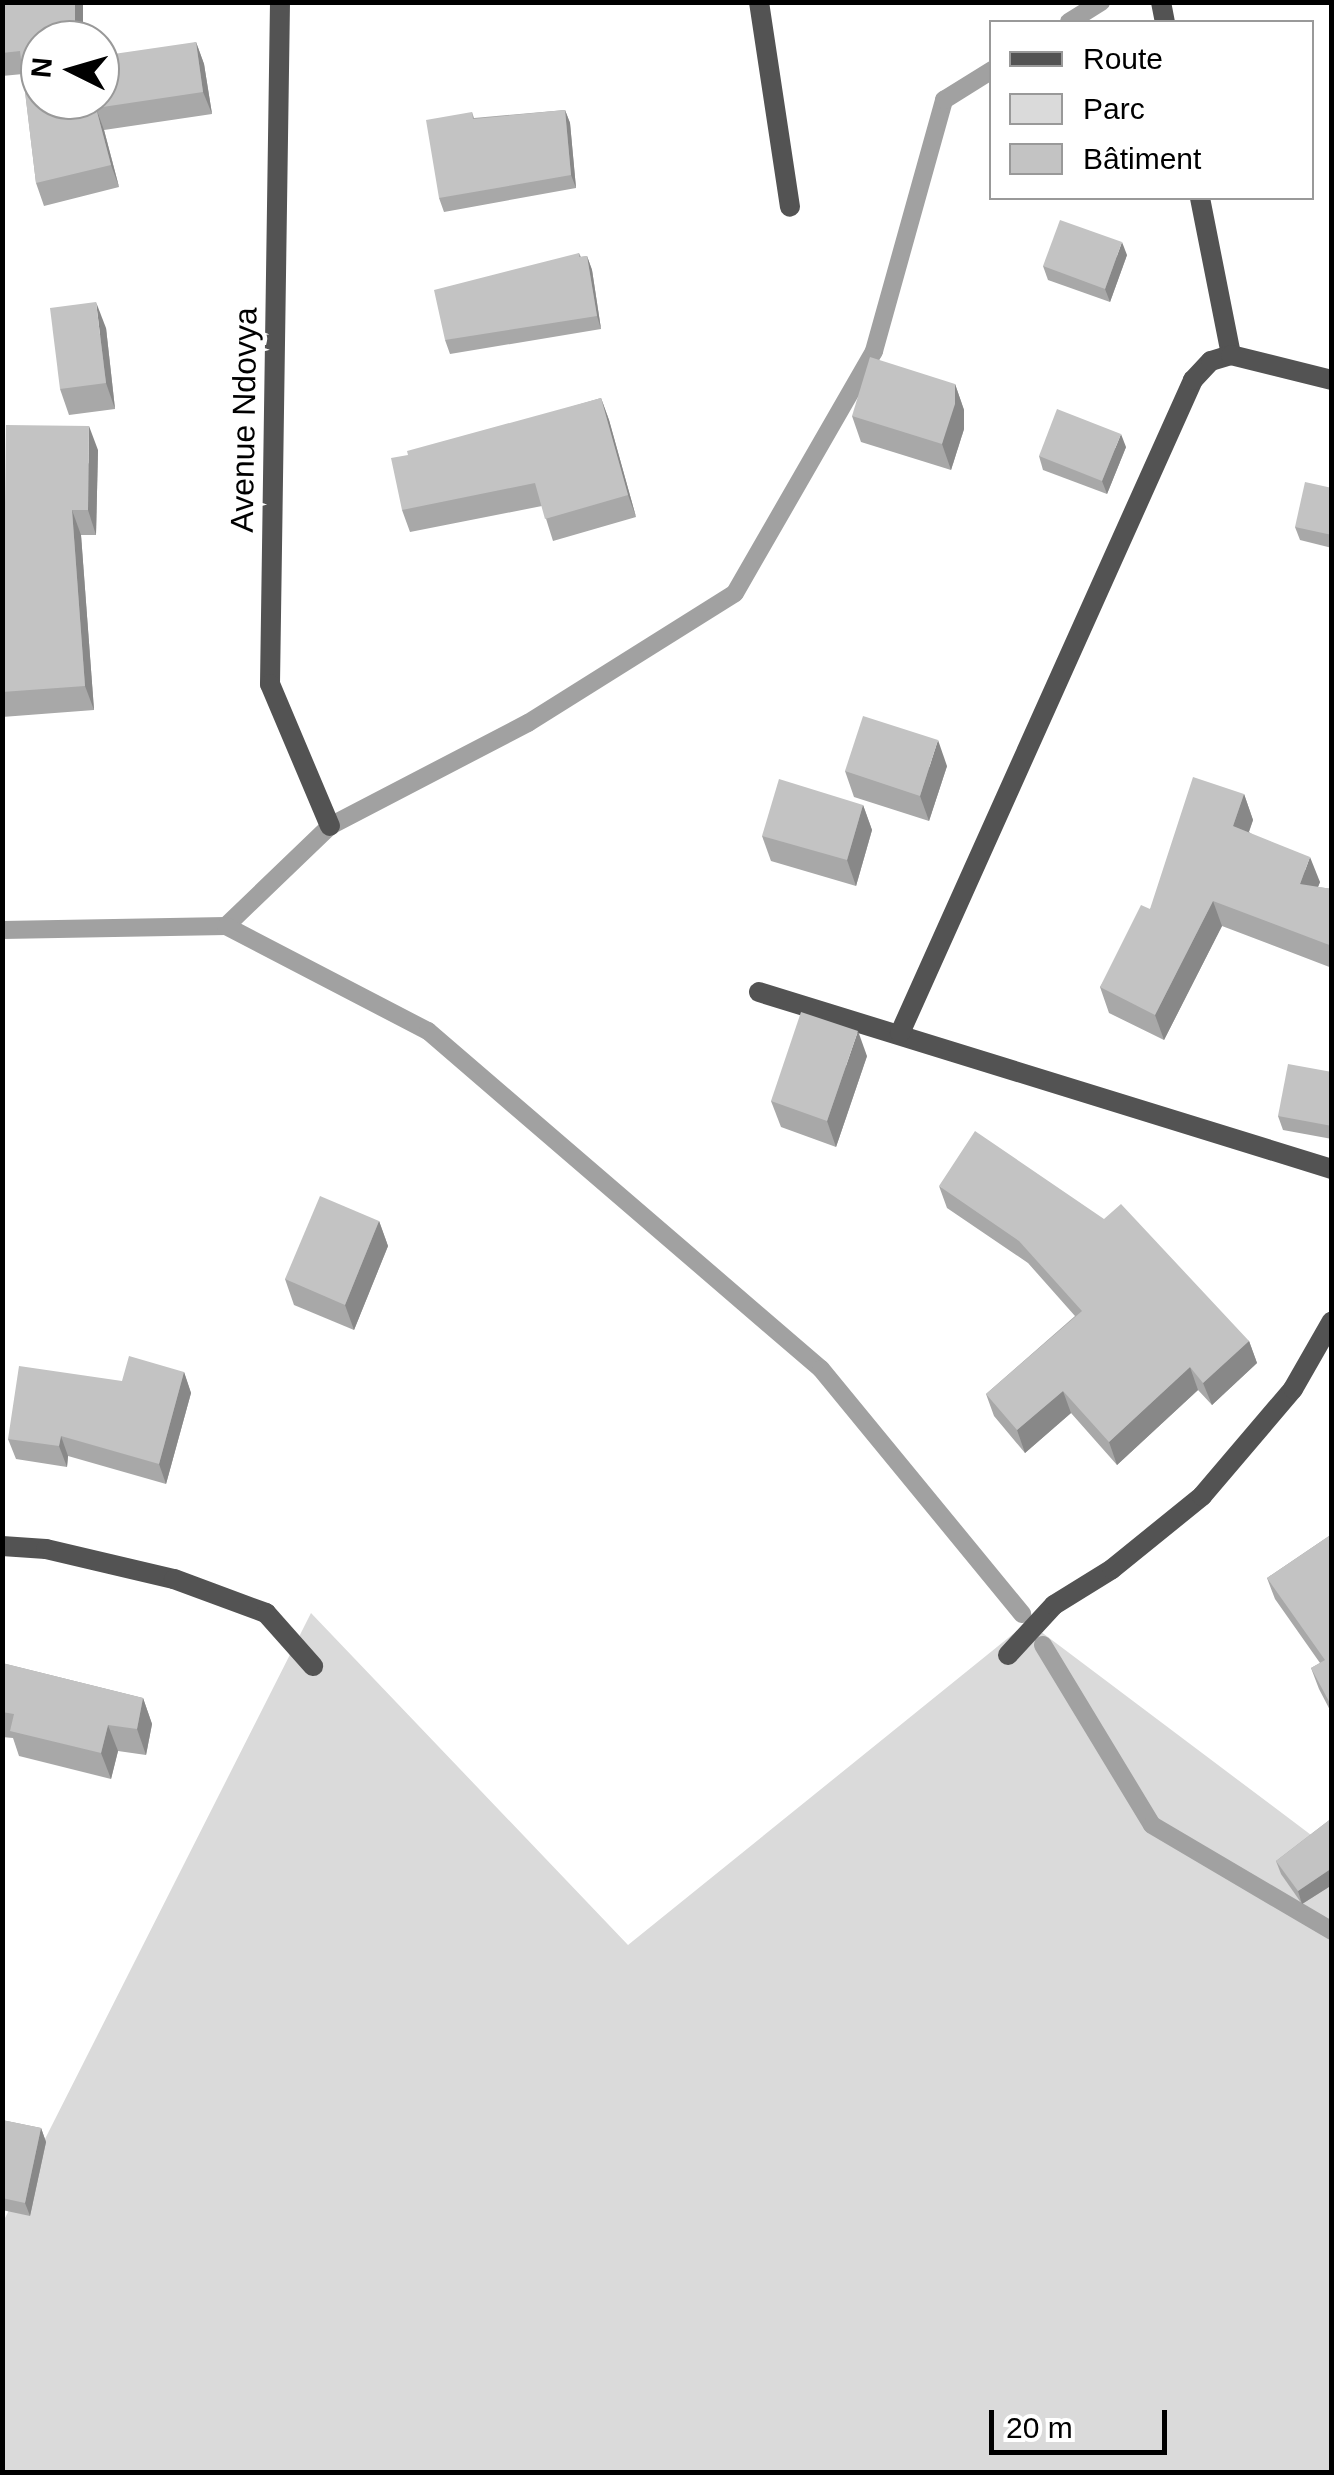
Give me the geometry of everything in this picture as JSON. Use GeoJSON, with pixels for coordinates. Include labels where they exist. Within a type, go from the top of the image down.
{"type":"FeatureCollection","features":[{"type":"Feature","properties":{"kind":"street","name":"Avenue Ndovya"},"geometry":{"type":"LineString","coordinates":[[280,2],[270,684],[330,826]]}},
{"type":"Feature","properties":{"kind":"street"},"geometry":{"type":"LineString","coordinates":[[759,2],[790,207]]}},
{"type":"Feature","properties":{"kind":"street"},"geometry":{"type":"LineString","coordinates":[[1200,200],[1231,356]]}},
{"type":"Feature","properties":{"kind":"street"},"geometry":{"type":"LineString","coordinates":[[900,1033],[1193,380],[1211,361],[1231,356],[1332,380]]}},
{"type":"Feature","properties":{"kind":"street"},"geometry":{"type":"LineString","coordinates":[[759,992],[1332,1168]]}},
{"type":"Feature","properties":{"kind":"street"},"geometry":{"type":"LineString","coordinates":[[1008,1655],[1054,1605],[1112,1569],[1202,1496],[1293,1389],[1332,1321]]}},
{"type":"Feature","properties":{"kind":"street"},"geometry":{"type":"LineString","coordinates":[[2,1546],[46,1549],[174,1579],[266,1613],[313,1666]]}},
{"type":"Feature","properties":{"kind":"green space"},"geometry":{"type":"Polygon","coordinates":[[[311,1613],[628,1945],[1028,1622],[1331,1850],[1331,2472],[3,2472],[2,2224],[311,1613]]]}},
{"type":"Feature","properties":{"kind":"building"},"geometry":{"type":"Polygon","coordinates":[[[2,2],[75,2],[75,20],[20,20],[20,51],[2,53],[2,2]]]}},
{"type":"Feature","properties":{"kind":"building"},"geometry":{"type":"Polygon","coordinates":[[[196,42],[203,92],[120,104],[120,53],[196,42]]]}},
{"type":"Feature","properties":{"kind":"building"},"geometry":{"type":"Polygon","coordinates":[[[565,110],[571,175],[439,198],[426,120],[472,112],[473,119],[565,110]]]}},
{"type":"Feature","properties":{"kind":"building"},"geometry":{"type":"Polygon","coordinates":[[[28,120],[99,120],[111,165],[36,183],[28,120]]]}},
{"type":"Feature","properties":{"kind":"building"},"geometry":{"type":"Polygon","coordinates":[[[1060,220],[1122,242],[1105,289],[1043,266],[1060,220]]]}},
{"type":"Feature","properties":{"kind":"building"},"geometry":{"type":"Polygon","coordinates":[[[579,253],[579,257],[587,256],[597,316],[445,340],[434,290],[579,253]]]}},
{"type":"Feature","properties":{"kind":"building"},"geometry":{"type":"Polygon","coordinates":[[[96,302],[106,383],[60,389],[50,308],[96,302]]]}},
{"type":"Feature","properties":{"kind":"building"},"geometry":{"type":"Polygon","coordinates":[[[870,357],[955,384],[955,404],[942,444],[852,416],[870,357]]]}},
{"type":"Feature","properties":{"kind":"building"},"geometry":{"type":"Polygon","coordinates":[[[601,398],[628,495],[545,519],[535,483],[402,510],[391,458],[601,398]]]}},
{"type":"Feature","properties":{"kind":"building"},"geometry":{"type":"Polygon","coordinates":[[[1057,409],[1121,434],[1102,481],[1039,456],[1057,409]]]}},
{"type":"Feature","properties":{"kind":"building"},"geometry":{"type":"Polygon","coordinates":[[[6,425],[89,426],[88,510],[72,510],[85,686],[2,692],[6,425]]]}},
{"type":"Feature","properties":{"kind":"building"},"geometry":{"type":"Polygon","coordinates":[[[1305,482],[1332,488],[1332,535],[1295,527],[1305,482]]]}},
{"type":"Feature","properties":{"kind":"building"},"geometry":{"type":"Polygon","coordinates":[[[863,716],[938,740],[920,796],[845,771],[863,716]]]}},
{"type":"Feature","properties":{"kind":"building"},"geometry":{"type":"Polygon","coordinates":[[[1193,777],[1244,794],[1233,826],[1310,857],[1300,884],[1332,889],[1332,946],[1213,901],[1155,1015],[1100,987],[1141,905],[1150,909],[1193,777]]]}},
{"type":"Feature","properties":{"kind":"building"},"geometry":{"type":"Polygon","coordinates":[[[779,779],[863,805],[847,860],[762,836],[779,779]]]}},
{"type":"Feature","properties":{"kind":"building"},"geometry":{"type":"Polygon","coordinates":[[[801,1012],[858,1031],[827,1121],[771,1101],[801,1012]]]}},
{"type":"Feature","properties":{"kind":"building"},"geometry":{"type":"Polygon","coordinates":[[[1288,1064],[1332,1072],[1332,1126],[1278,1116],[1288,1064]]]}},
{"type":"Feature","properties":{"kind":"building"},"geometry":{"type":"Polygon","coordinates":[[[975,1131],[1104,1219],[1121,1204],[1249,1341],[1203,1383],[1190,1367],[1109,1442],[1063,1391],[1017,1430],[986,1394],[1082,1311],[1019,1241],[939,1186],[975,1131]]]}},
{"type":"Feature","properties":{"kind":"building"},"geometry":{"type":"Polygon","coordinates":[[[320,1196],[379,1221],[345,1305],[285,1279],[320,1196]]]}},
{"type":"Feature","properties":{"kind":"building"},"geometry":{"type":"Polygon","coordinates":[[[129,1356],[184,1372],[159,1464],[61,1436],[59,1446],[8,1439],[19,1366],[122,1381],[129,1356]]]}},
{"type":"Feature","properties":{"kind":"building"},"geometry":{"type":"Polygon","coordinates":[[[1332,1534],[1332,1707],[1311,1668],[1325,1660],[1267,1578],[1332,1534]]]}},
{"type":"Feature","properties":{"kind":"building"},"geometry":{"type":"Polygon","coordinates":[[[2,1663],[143,1698],[137,1729],[108,1725],[101,1753],[10,1731],[14,1714],[2,1712],[2,1663]]]}},
{"type":"Feature","properties":{"kind":"building"},"geometry":{"type":"Polygon","coordinates":[[[1332,1818],[1332,1868],[1298,1891],[1276,1861],[1332,1818]]]}},
{"type":"Feature","properties":{"kind":"building"},"geometry":{"type":"Polygon","coordinates":[[[2,2120],[41,2128],[25,2203],[2,2198],[2,2120]]]}},
{"type":"Feature","properties":{"kind":"waterway"},"geometry":{"type":"LineString","coordinates":[[1072,20],[1101,2]]}},
{"type":"Feature","properties":{"kind":"waterway"},"geometry":{"type":"LineString","coordinates":[[226,926],[330,826],[528,723],[735,593],[874,351],[944,100],[989,72]]}},
{"type":"Feature","properties":{"kind":"waterway"},"geometry":{"type":"LineString","coordinates":[[2,930],[226,926],[428,1031],[821,1369],[1022,1614]]}},
{"type":"Feature","properties":{"kind":"waterway"},"geometry":{"type":"LineString","coordinates":[[1043,1645],[1152,1825],[1332,1931]]}}]}
